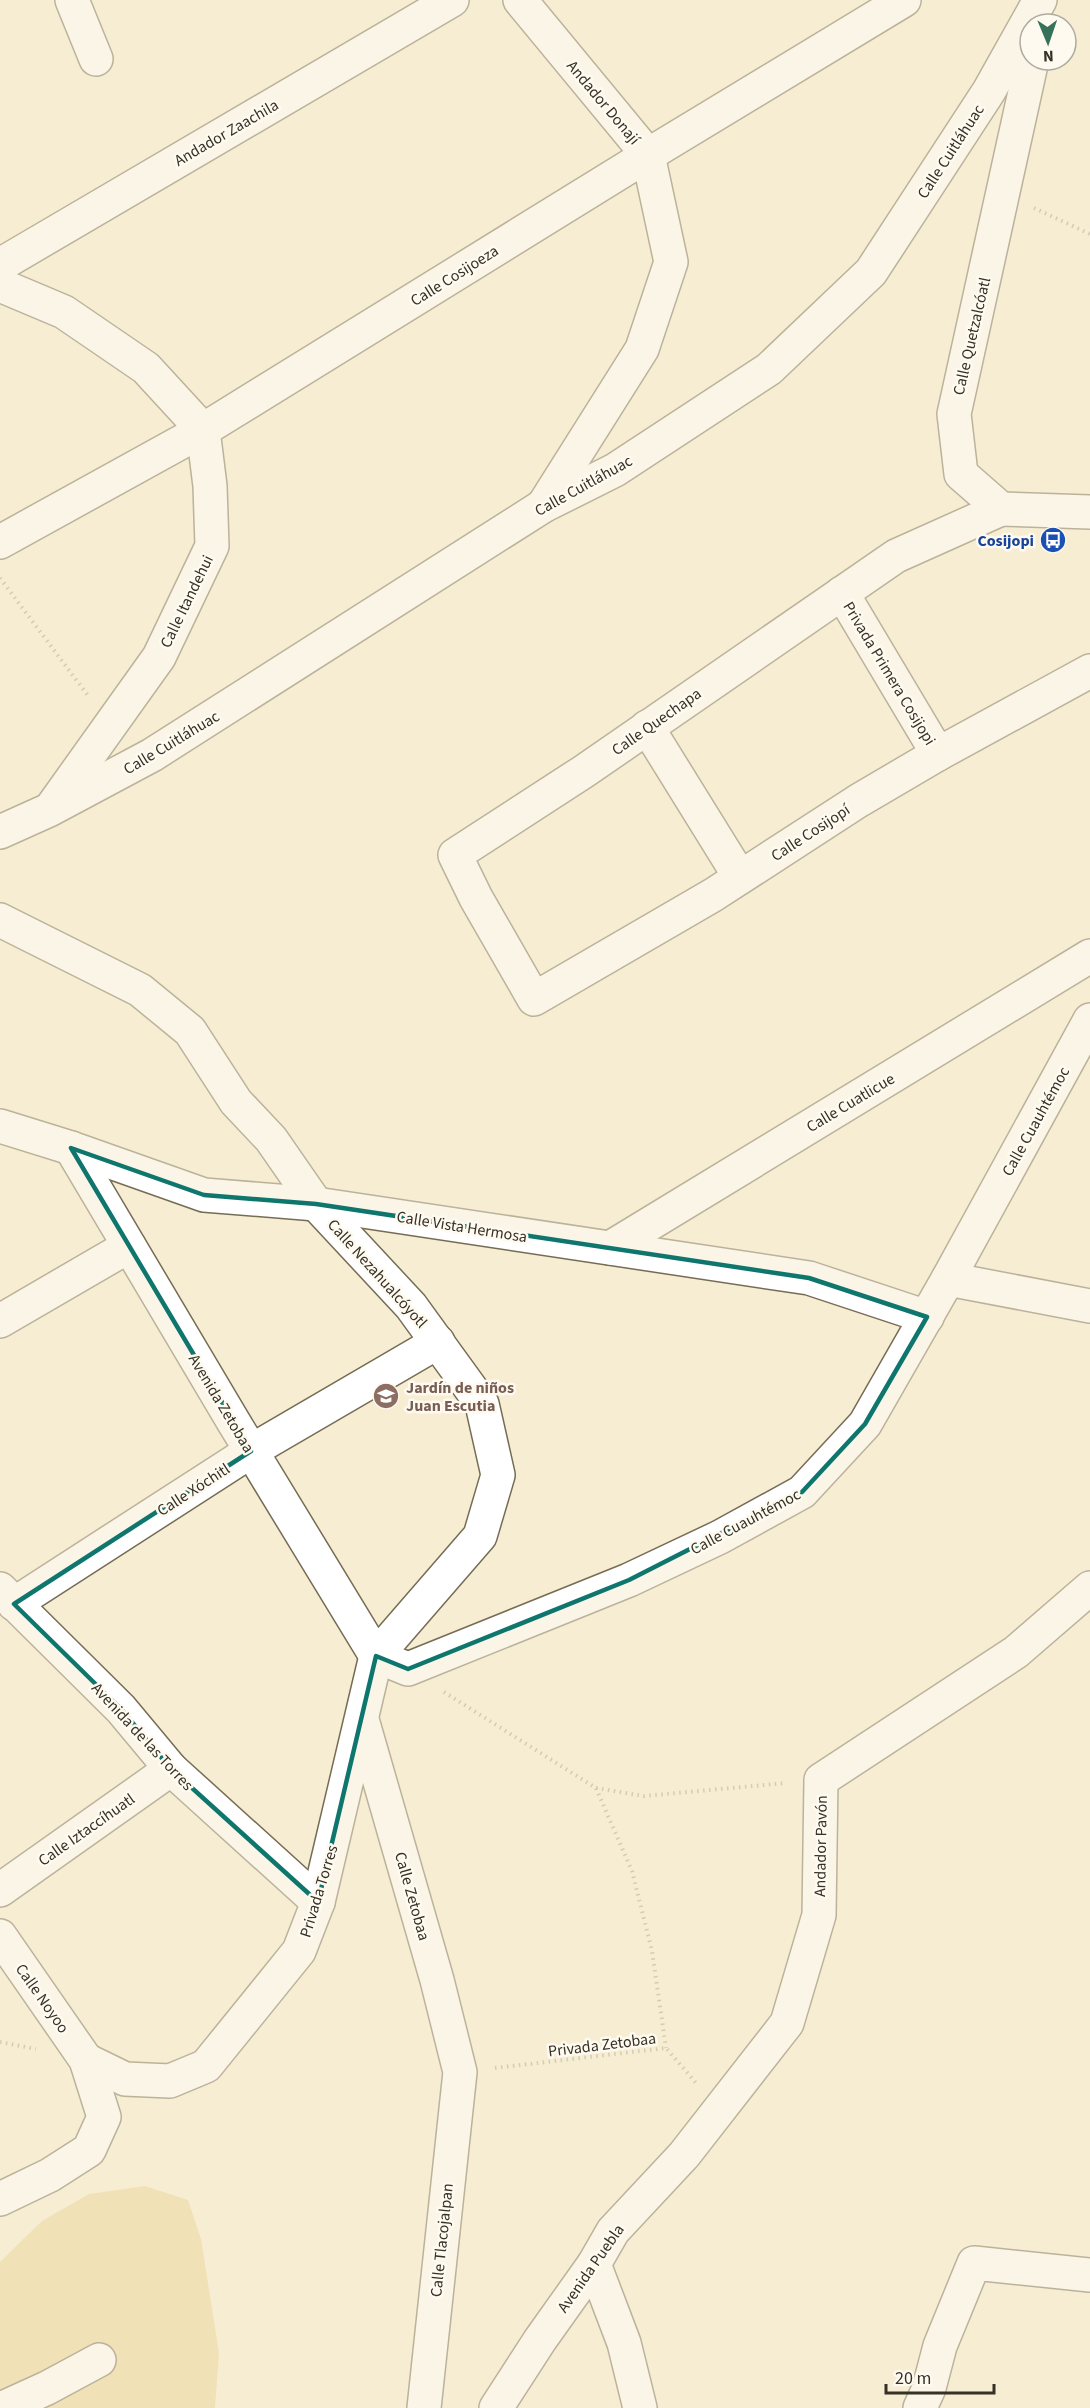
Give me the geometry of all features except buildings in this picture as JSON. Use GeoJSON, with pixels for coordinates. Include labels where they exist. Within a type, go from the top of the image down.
{"type":"FeatureCollection","features":[{"type":"Feature","properties":{"kind":"street"},"geometry":{"type":"LineString","coordinates":[[72,0],[96,59]]}},
{"type":"Feature","properties":{"kind":"street","name":"Andador Zaachila"},"geometry":{"type":"LineString","coordinates":[[0,265],[452,0]]}},
{"type":"Feature","properties":{"kind":"street","name":"Andador Donají"},"geometry":{"type":"LineString","coordinates":[[520,0],[648,155],[671,262],[642,349],[543,506]]}},
{"type":"Feature","properties":{"kind":"street","name":"Calle Cosijoeza"},"geometry":{"type":"LineString","coordinates":[[0,542],[203,430],[904,0]]}},
{"type":"Feature","properties":{"kind":"street","name":"Calle Cuitláhuac"},"geometry":{"type":"LineString","coordinates":[[0,832],[49,810],[152,756],[543,506],[615,470],[769,369],[871,272],[989,91],[1040,0]]}},
{"type":"Feature","properties":{"kind":"street","name":"Calle Quetzalcóatl"},"geometry":{"type":"LineString","coordinates":[[1001,509],[962,474],[954,414],[1029,72]]}},
{"type":"Feature","properties":{"kind":"street"},"geometry":{"type":"LineString","coordinates":[[0,285],[64,312],[146,368],[203,430]]}},
{"type":"Feature","properties":{"kind":"street","name":"Calle Itandehui"},"geometry":{"type":"LineString","coordinates":[[49,810],[159,657],[212,546],[210,486],[203,430]]}},
{"type":"Feature","properties":{"kind":"street"},"geometry":{"type":"LineString","coordinates":[[1001,509],[1090,512]]}},
{"type":"Feature","properties":{"kind":"street","name":"Calle Quechapa"},"geometry":{"type":"LineString","coordinates":[[534,999],[476,898],[455,855],[583,772],[896,556],[1001,509]]}},
{"type":"Feature","properties":{"kind":"street","name":"Privada Primera Cosijopi"},"geometry":{"type":"LineString","coordinates":[[842,593],[938,754]]}},
{"type":"Feature","properties":{"kind":"street","name":"Calle Cosijopí"},"geometry":{"type":"LineString","coordinates":[[534,999],[740,877],[858,801],[938,754],[1090,671]]}},
{"type":"Feature","properties":{"kind":"street"},"geometry":{"type":"LineString","coordinates":[[647,727],[740,877]]}},
{"type":"Feature","properties":{"kind":"street","name":"Calle Nezahualcóyotl"},"geometry":{"type":"LineString","coordinates":[[0,920],[140,990],[190,1031],[236,1102],[271,1139],[316,1204],[411,1306],[482,1404],[498,1475],[480,1536],[376,1656],[362,1721]]}},
{"type":"Feature","properties":{"kind":"street","name":"Calle Cuatlicue"},"geometry":{"type":"LineString","coordinates":[[610,1248],[1090,956]]}},
{"type":"Feature","properties":{"kind":"street","name":"Calle Cuauhtémoc"},"geometry":{"type":"LineString","coordinates":[[408,1669],[629,1580],[720,1537],[802,1492],[866,1424],[948,1279],[1078,1067],[1090,1020]]}},
{"type":"Feature","properties":{"kind":"street","name":"Calle Vista Hermosa"},"geometry":{"type":"LineString","coordinates":[[0,1126],[71,1148],[204,1195],[316,1204],[809,1278],[927,1317]]}},
{"type":"Feature","properties":{"kind":"street","name":"Avenida Zetobaa"},"geometry":{"type":"LineString","coordinates":[[71,1148],[376,1656]]}},
{"type":"Feature","properties":{"kind":"street"},"geometry":{"type":"LineString","coordinates":[[0,1321],[129,1246]]}},
{"type":"Feature","properties":{"kind":"street"},"geometry":{"type":"LineString","coordinates":[[948,1279],[1090,1306]]}},
{"type":"Feature","properties":{"kind":"street","name":"Calle Xóchitl"},"geometry":{"type":"LineString","coordinates":[[7,1596],[438,1342]]}},
{"type":"Feature","properties":{"kind":"street"},"geometry":{"type":"LineString","coordinates":[[821,1780],[1016,1652],[1090,1588]]}},
{"type":"Feature","properties":{"kind":"street","name":"Avenida de las Torres"},"geometry":{"type":"LineString","coordinates":[[7,1596],[121,1709],[171,1769],[318,1902]]}},
{"type":"Feature","properties":{"kind":"street"},"geometry":{"type":"LineString","coordinates":[[376,1656],[408,1669]]}},
{"type":"Feature","properties":{"kind":"street","name":"Privada Torres"},"geometry":{"type":"LineString","coordinates":[[86,2060],[125,2079],[170,2081],[206,2066],[299,1952],[318,1902],[362,1721]]}},
{"type":"Feature","properties":{"kind":"street","name":"Calle Zetobaa"},"geometry":{"type":"LineString","coordinates":[[362,1721],[437,1980],[460,2072]]}},
{"type":"Feature","properties":{"kind":"street","name":"Calle Iztaccíhuatl"},"geometry":{"type":"LineString","coordinates":[[0,1890],[171,1769]]}},
{"type":"Feature","properties":{"kind":"street","name":"Andador Pavón"},"geometry":{"type":"LineString","coordinates":[[720,2111],[787,2023],[819,1915],[821,1780]]}},
{"type":"Feature","properties":{"kind":"street","name":"Calle Noyoo"},"geometry":{"type":"LineString","coordinates":[[0,1936],[86,2060]]}},
{"type":"Feature","properties":{"kind":"street"},"geometry":{"type":"LineString","coordinates":[[0,2199],[50,2175],[89,2150],[104,2117],[86,2060]]}},
{"type":"Feature","properties":{"kind":"street","name":"Calle Tlacojalpan"},"geometry":{"type":"LineString","coordinates":[[424,2408],[460,2072]]}},
{"type":"Feature","properties":{"kind":"street","name":"Avenida Puebla"},"geometry":{"type":"LineString","coordinates":[[496,2408],[540,2340],[594,2264],[613,2231],[720,2111]]}},
{"type":"Feature","properties":{"kind":"street"},"geometry":{"type":"LineString","coordinates":[[920,2408],[929,2388],[940,2346],[974,2263],[1090,2275]]}},
{"type":"Feature","properties":{"kind":"street"},"geometry":{"type":"LineString","coordinates":[[594,2264],[624,2343],[640,2408]]}},
{"type":"Feature","properties":{"kind":"street"},"geometry":{"type":"LineString","coordinates":[[3,2408],[99,2360]]}},
{"type":"Feature","properties":{"kind":"path"},"geometry":{"type":"LineString","coordinates":[[1003,193],[1090,234]]}},
{"type":"Feature","properties":{"kind":"path"},"geometry":{"type":"LineString","coordinates":[[0,578],[111,726]]}},
{"type":"Feature","properties":{"kind":"path"},"geometry":{"type":"LineString","coordinates":[[408,1669],[596,1788],[632,1872],[651,1951],[666,2048]]}},
{"type":"Feature","properties":{"kind":"path","name":"Andador Pavón"},"geometry":{"type":"LineString","coordinates":[[596,1788],[644,1796],[821,1780]]}},
{"type":"Feature","properties":{"kind":"path","name":"Privada Zetobaa"},"geometry":{"type":"LineString","coordinates":[[460,2072],[666,2048],[720,2111]]}},
{"type":"Feature","properties":{"kind":"highlighted area"},"geometry":{"type":"Polygon","coordinates":[[[71,1148],[204,1195],[316,1204],[809,1278],[927,1317],[865,1424],[802,1492],[629,1580],[408,1669],[376,1656],[318,1902],[171,1769],[121,1709],[14,1604],[251,1451],[71,1148]]]}},
{"type":"Feature","properties":{"kind":"shaded area"},"geometry":{"type":"Polygon","coordinates":[[[145,2186],[188,2200],[201,2239],[219,2353],[215,2408],[0,2408],[0,2262],[42,2221],[89,2194],[145,2186]]]}},
{"type":"Feature","properties":{"kind":"place","name":"Cosijopi"},"geometry":{"type":"Point","coordinates":[1053,540]}},
{"type":"Feature","properties":{"kind":"place","name":"Jardín de niños Juan Escutia"},"geometry":{"type":"Point","coordinates":[386,1396]}}]}
